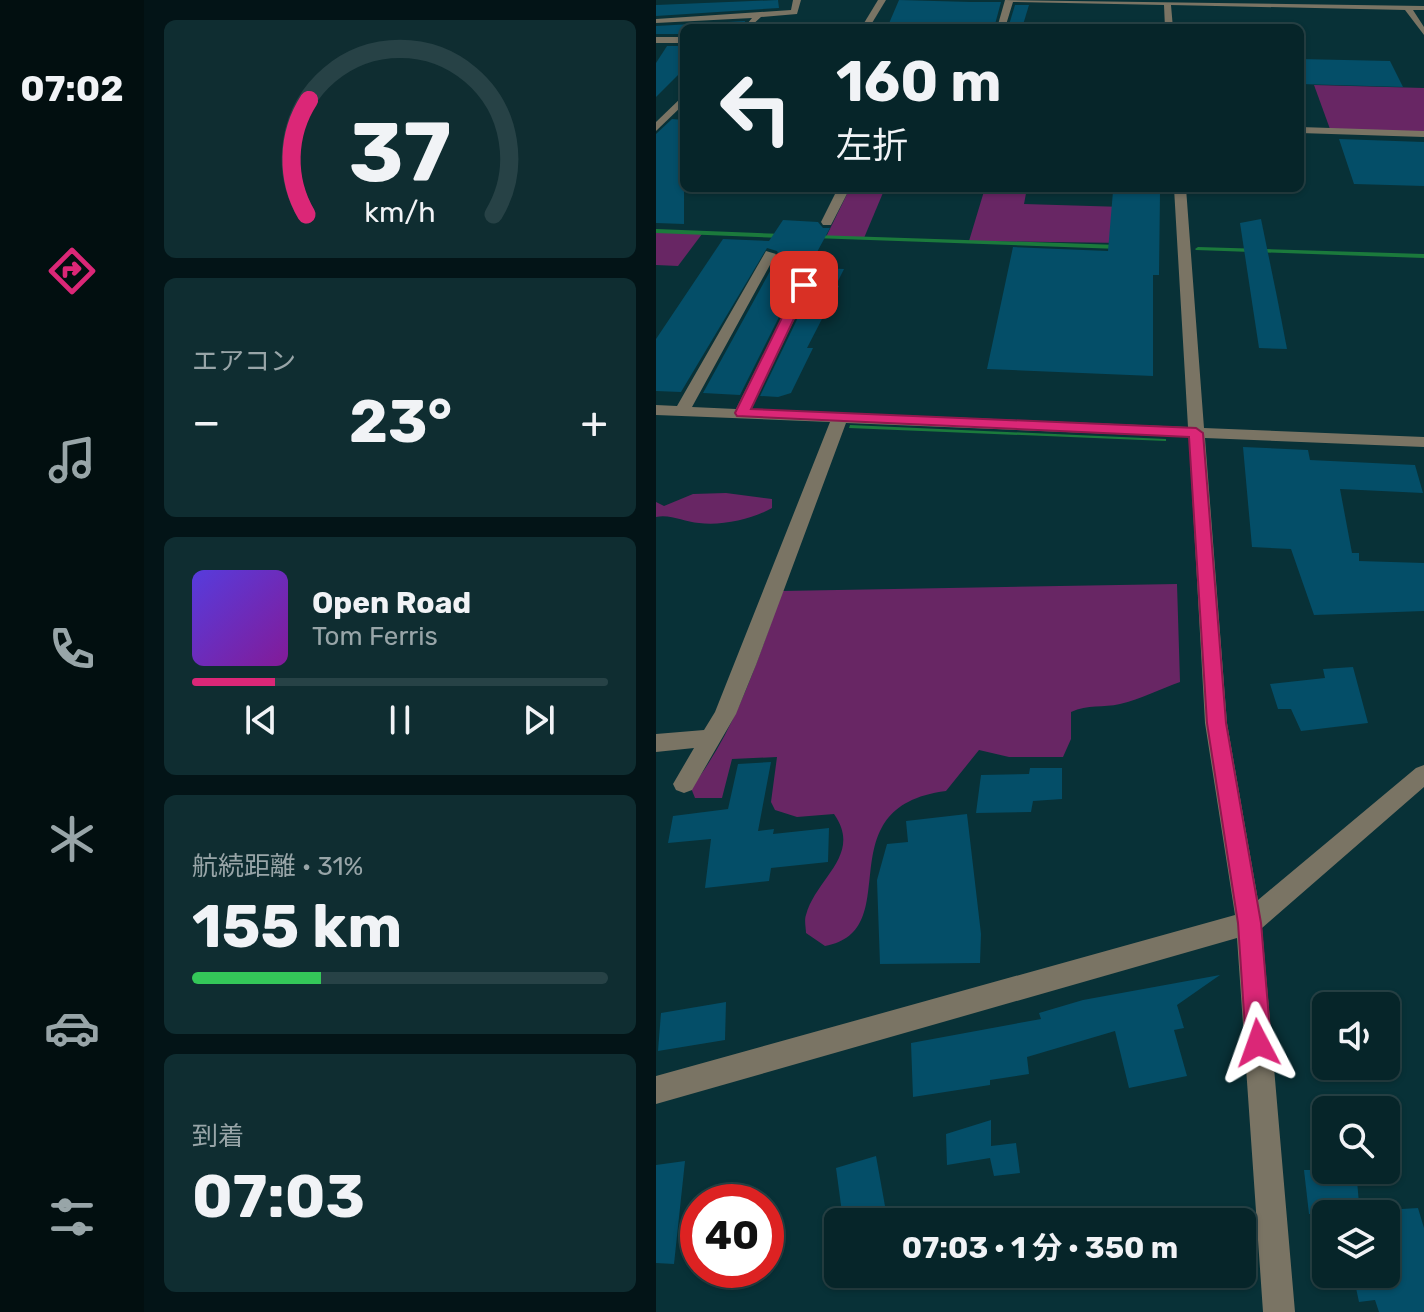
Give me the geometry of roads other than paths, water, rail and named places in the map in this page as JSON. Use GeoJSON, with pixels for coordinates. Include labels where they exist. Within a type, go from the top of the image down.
{"type":"FeatureCollection","features":[{"type":"Feature","properties":{"kind":"street"},"geometry":{"type":"LineString","coordinates":[[656,21],[678,15],[794,12],[797,0]]}},
{"type":"Feature","properties":{"kind":"street"},"geometry":{"type":"LineString","coordinates":[[867,24],[882,0]]}},
{"type":"Feature","properties":{"kind":"street"},"geometry":{"type":"LineString","coordinates":[[1002,24],[1009,0],[1424,8]]}},
{"type":"Feature","properties":{"kind":"street"},"geometry":{"type":"LineString","coordinates":[[1167,2],[1169,24]]}},
{"type":"Feature","properties":{"kind":"street"},"geometry":{"type":"LineString","coordinates":[[1408,8],[1424,33]]}},
{"type":"Feature","properties":{"kind":"street"},"geometry":{"type":"LineString","coordinates":[[751,24],[759,15]]}},
{"type":"Feature","properties":{"kind":"street"},"geometry":{"type":"LineString","coordinates":[[656,40],[680,40]]}},
{"type":"Feature","properties":{"kind":"street"},"geometry":{"type":"LineString","coordinates":[[656,128],[680,102]]}},
{"type":"Feature","properties":{"kind":"street"},"geometry":{"type":"LineString","coordinates":[[656,114],[680,115]]}},
{"type":"Feature","properties":{"kind":"street"},"geometry":{"type":"LineString","coordinates":[[1304,130],[1424,134]]}},
{"type":"Feature","properties":{"kind":"street"},"geometry":{"type":"LineString","coordinates":[[827,222],[842,192]]}},
{"type":"Feature","properties":{"kind":"street"},"geometry":{"type":"LineString","coordinates":[[1180,192],[1216,723],[1249,923],[1279,1312]]}},
{"type":"Feature","properties":{"kind":"street"},"geometry":{"type":"LineString","coordinates":[[682,411],[770,254]]}},
{"type":"Feature","properties":{"kind":"street"},"geometry":{"type":"LineString","coordinates":[[742,413],[817,260]]}},
{"type":"Feature","properties":{"kind":"street"},"geometry":{"type":"LineString","coordinates":[[656,410],[1424,442]]}},
{"type":"Feature","properties":{"kind":"street"},"geometry":{"type":"LineString","coordinates":[[684,784],[725,714],[746,665],[840,417]]}},
{"type":"Feature","properties":{"kind":"street"},"geometry":{"type":"LineString","coordinates":[[656,743],[711,738]]}},
{"type":"Feature","properties":{"kind":"street"},"geometry":{"type":"LineString","coordinates":[[656,1090],[1249,923],[1424,774]]}},
{"type":"Feature","properties":{"kind":"waterway"},"geometry":{"type":"LineString","coordinates":[[656,231],[783,236]]}},
{"type":"Feature","properties":{"kind":"waterway"},"geometry":{"type":"LineString","coordinates":[[815,237],[1119,247]]}},
{"type":"Feature","properties":{"kind":"waterway"},"geometry":{"type":"LineString","coordinates":[[1198,249],[1424,256]]}}]}
